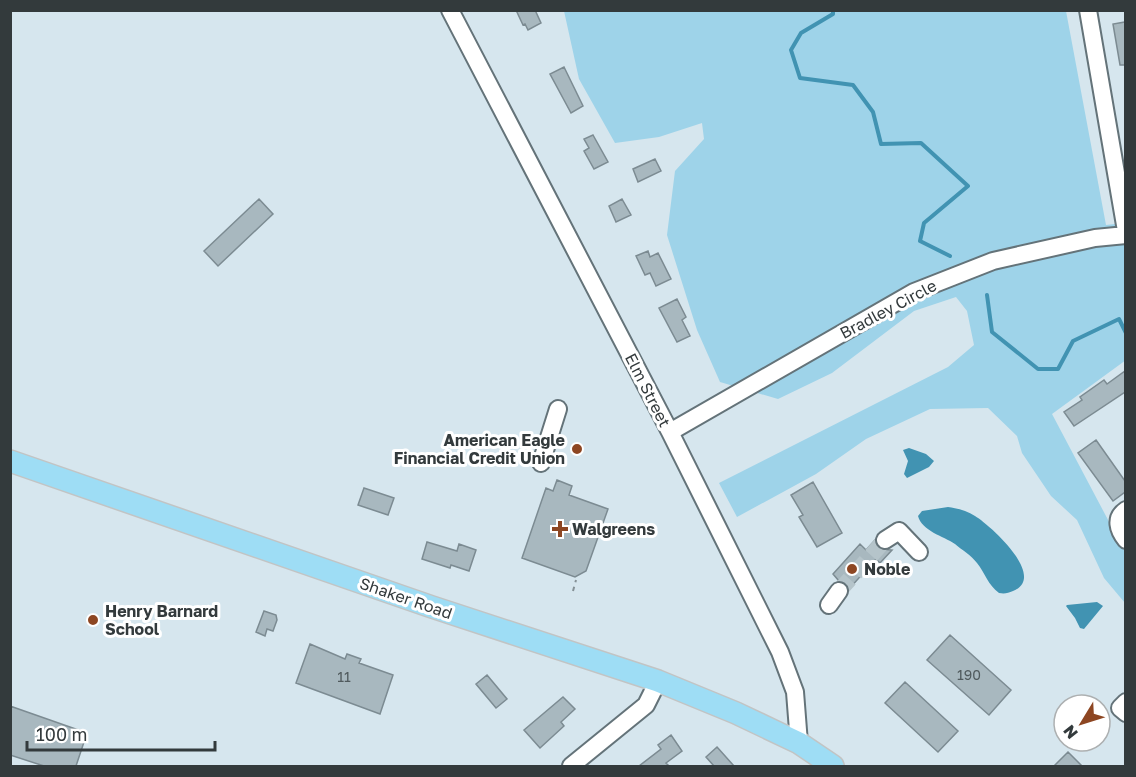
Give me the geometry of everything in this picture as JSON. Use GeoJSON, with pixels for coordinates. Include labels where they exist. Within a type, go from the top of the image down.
{"type":"FeatureCollection","features":[{"type":"Feature","properties":{"kind":"main road","name":"Shaker Road"},"geometry":{"type":"LineString","coordinates":[[10,461],[420,603],[658,681],[736,712],[799,743]]}},
{"type":"Feature","properties":{"kind":"main road"},"geometry":{"type":"LineString","coordinates":[[799,743],[833,766]]}},
{"type":"Feature","properties":{"kind":"street","name":"Elm Street"},"geometry":{"type":"LineString","coordinates":[[450,10],[670,432],[780,652],[795,692],[799,743]]}},
{"type":"Feature","properties":{"kind":"street","name":"Bradley Circle"},"geometry":{"type":"LineString","coordinates":[[670,432],[914,292],[993,261],[1125,233],[1088,10]]}},
{"type":"Feature","properties":{"kind":"street"},"geometry":{"type":"LineString","coordinates":[[541,462],[558,409]]}},
{"type":"Feature","properties":{"kind":"street"},"geometry":{"type":"LineString","coordinates":[[1125,510],[1118,520],[1118,527],[1125,540]]}},
{"type":"Feature","properties":{"kind":"street"},"geometry":{"type":"LineString","coordinates":[[885,540],[899,531],[919,552]]}},
{"type":"Feature","properties":{"kind":"street"},"geometry":{"type":"LineString","coordinates":[[571,766],[646,705],[658,681]]}},
{"type":"Feature","properties":{"kind":"street"},"geometry":{"type":"LineString","coordinates":[[1125,702],[1120,708],[1125,713]]}},
{"type":"Feature","properties":{"kind":"path"},"geometry":{"type":"LineString","coordinates":[[573,591],[576,580]]}},
{"type":"Feature","properties":{"kind":"shaded area"},"geometry":{"type":"Polygon","coordinates":[[[564,11],[1066,11],[1106,225],[1125,223],[1126,360],[1052,414],[1125,552],[1125,603],[1104,578],[1077,520],[1051,496],[1022,453],[1017,436],[988,408],[930,409],[866,439],[816,474],[737,517],[719,483],[948,367],[974,345],[967,311],[956,297],[914,311],[832,373],[778,399],[720,382],[697,330],[667,235],[675,171],[704,139],[702,123],[659,137],[615,143],[579,79],[564,11]]]}},
{"type":"Feature","properties":{"kind":"shaded area"},"geometry":{"type":"Polygon","coordinates":[[[909,448],[926,454],[934,461],[929,467],[907,478],[904,474],[908,461],[903,450],[909,448]]]}},
{"type":"Feature","properties":{"kind":"shaded area"},"geometry":{"type":"Polygon","coordinates":[[[948,507],[975,516],[1003,540],[1020,563],[1024,575],[1022,584],[1011,592],[999,593],[972,558],[955,544],[924,526],[918,516],[922,511],[948,507]]]}},
{"type":"Feature","properties":{"kind":"shaded area"},"geometry":{"type":"Polygon","coordinates":[[[1097,602],[1103,606],[1084,629],[1080,628],[1066,606],[1067,605],[1097,602]]]}},
{"type":"Feature","properties":{"kind":"building"},"geometry":{"type":"Polygon","coordinates":[[[516,10],[535,10],[541,23],[528,30],[516,10]]]}},
{"type":"Feature","properties":{"kind":"building"},"geometry":{"type":"Polygon","coordinates":[[[1125,22],[1125,65],[1120,65],[1113,24],[1125,22]]]}},
{"type":"Feature","properties":{"kind":"building"},"geometry":{"type":"Polygon","coordinates":[[[564,67],[583,106],[571,113],[550,74],[564,67]]]}},
{"type":"Feature","properties":{"kind":"building"},"geometry":{"type":"Polygon","coordinates":[[[593,135],[608,162],[594,169],[584,151],[589,148],[584,139],[593,135]]]}},
{"type":"Feature","properties":{"kind":"building"},"geometry":{"type":"Polygon","coordinates":[[[655,159],[661,171],[638,182],[633,169],[655,159]]]}},
{"type":"Feature","properties":{"kind":"building"},"geometry":{"type":"Polygon","coordinates":[[[259,199],[273,214],[218,266],[204,251],[259,199]]]}},
{"type":"Feature","properties":{"kind":"building"},"geometry":{"type":"Polygon","coordinates":[[[622,199],[631,215],[616,222],[609,206],[622,199]]]}},
{"type":"Feature","properties":{"kind":"building"},"geometry":{"type":"Polygon","coordinates":[[[648,251],[650,257],[658,253],[671,279],[656,286],[650,273],[645,275],[636,256],[648,251]]]}},
{"type":"Feature","properties":{"kind":"building"},"geometry":{"type":"Polygon","coordinates":[[[677,299],[686,317],[682,320],[690,336],[677,342],[659,308],[677,299]]]}},
{"type":"Feature","properties":{"kind":"building"},"geometry":{"type":"Polygon","coordinates":[[[1125,371],[1125,392],[1074,426],[1064,412],[1082,400],[1080,397],[1104,380],[1107,384],[1125,371]]]}},
{"type":"Feature","properties":{"kind":"building"},"geometry":{"type":"Polygon","coordinates":[[[1096,440],[1125,481],[1125,492],[1113,501],[1078,453],[1096,440]]]}},
{"type":"Feature","properties":{"kind":"building"},"geometry":{"type":"Polygon","coordinates":[[[557,480],[572,486],[569,495],[608,509],[586,571],[575,577],[522,558],[546,488],[553,491],[557,480]]]}},
{"type":"Feature","properties":{"kind":"building"},"geometry":{"type":"Polygon","coordinates":[[[813,482],[842,533],[817,547],[799,517],[803,515],[791,495],[813,482]]]}},
{"type":"Feature","properties":{"kind":"building"},"geometry":{"type":"Polygon","coordinates":[[[364,488],[394,498],[388,515],[358,505],[364,488]]]}},
{"type":"Feature","properties":{"kind":"building","name":"Noble"},"geometry":{"type":"Polygon","coordinates":[[[875,540],[880,549],[892,550],[880,563],[876,559],[849,589],[846,583],[839,581],[833,574],[860,544],[866,550],[875,540]]]}},
{"type":"Feature","properties":{"kind":"building"},"geometry":{"type":"Polygon","coordinates":[[[427,542],[457,551],[459,544],[476,550],[469,571],[422,559],[427,542]]]}},
{"type":"Feature","properties":{"kind":"building"},"geometry":{"type":"Polygon","coordinates":[[[264,611],[276,615],[277,620],[273,631],[267,629],[265,636],[256,632],[264,611]]]}},
{"type":"Feature","properties":{"kind":"building"},"geometry":{"type":"Polygon","coordinates":[[[950,635],[1011,690],[989,715],[927,660],[950,635]]]}},
{"type":"Feature","properties":{"kind":"building"},"geometry":{"type":"Polygon","coordinates":[[[310,644],[345,659],[347,654],[361,659],[359,663],[393,675],[380,714],[296,683],[310,644]]]}},
{"type":"Feature","properties":{"kind":"building"},"geometry":{"type":"Polygon","coordinates":[[[487,675],[507,699],[496,708],[476,684],[487,675]]]}},
{"type":"Feature","properties":{"kind":"building"},"geometry":{"type":"Polygon","coordinates":[[[905,682],[958,731],[938,752],[885,703],[905,682]]]}},
{"type":"Feature","properties":{"kind":"building"},"geometry":{"type":"Polygon","coordinates":[[[563,697],[575,709],[561,722],[564,726],[540,748],[524,730],[563,697]]]}},
{"type":"Feature","properties":{"kind":"building"},"geometry":{"type":"Polygon","coordinates":[[[10,706],[87,733],[76,766],[44,766],[10,755],[10,706]]]}},
{"type":"Feature","properties":{"kind":"building"},"geometry":{"type":"Polygon","coordinates":[[[671,735],[682,751],[666,763],[669,766],[639,766],[661,749],[658,745],[671,735]]]}},
{"type":"Feature","properties":{"kind":"building"},"geometry":{"type":"Polygon","coordinates":[[[717,747],[734,766],[714,766],[706,757],[717,747]]]}},
{"type":"Feature","properties":{"kind":"building"},"geometry":{"type":"Polygon","coordinates":[[[1069,753],[1082,766],[1054,766],[1069,753]]]}},
{"type":"Feature","properties":{"kind":"waterway"},"geometry":{"type":"LineString","coordinates":[[833,10],[833,14],[801,33],[791,50],[800,78],[853,85],[873,112],[881,144],[921,143],[968,186],[924,223],[920,241],[950,256]]}},
{"type":"Feature","properties":{"kind":"waterway"},"geometry":{"type":"LineString","coordinates":[[987,295],[992,332],[1038,369],[1058,369],[1073,341],[1119,319],[1126,333]]}},
{"type":"Feature","properties":{"kind":"tunnel"},"geometry":{"type":"LineString","coordinates":[[839,591],[885,540]]}},
{"type":"Feature","properties":{"kind":"place","name":"American Eagle Financial Credit Union"},"geometry":{"type":"Point","coordinates":[577,449]}},
{"type":"Feature","properties":{"kind":"place","name":"Walgreens"},"geometry":{"type":"Point","coordinates":[560,529]}},
{"type":"Feature","properties":{"kind":"place","name":"Noble"},"geometry":{"type":"Point","coordinates":[852,569]}},
{"type":"Feature","properties":{"kind":"place","name":"Henry Barnard School"},"geometry":{"type":"Point","coordinates":[93,620]}}]}
